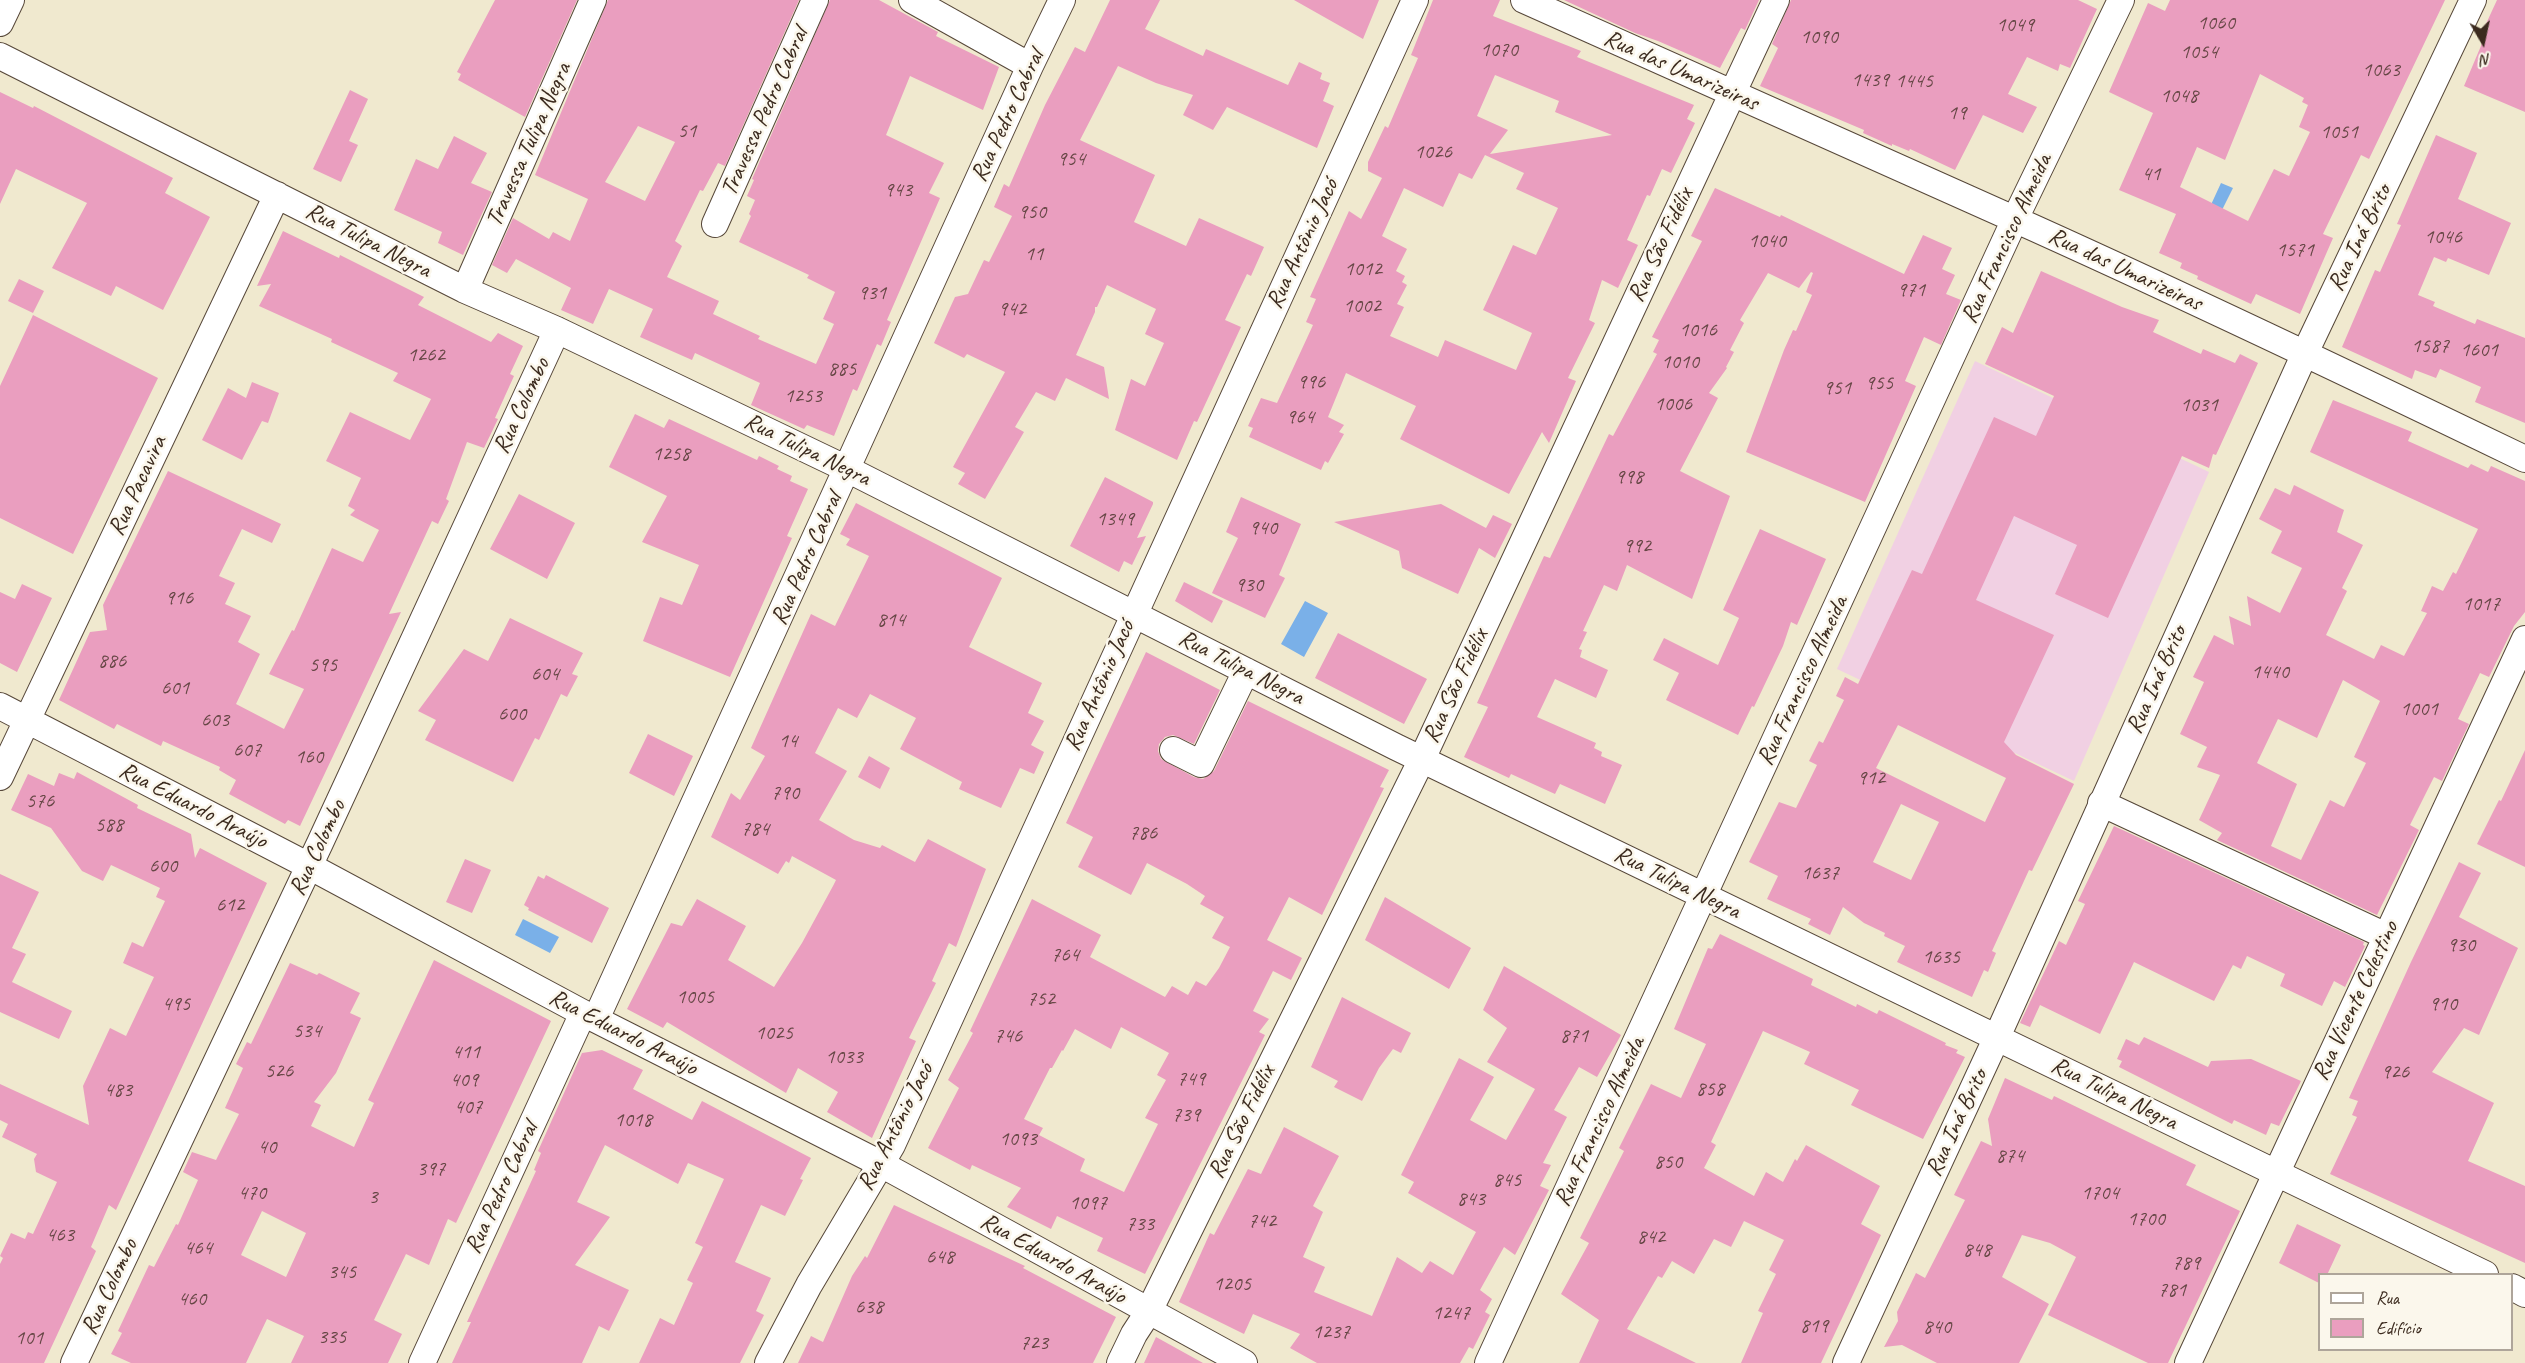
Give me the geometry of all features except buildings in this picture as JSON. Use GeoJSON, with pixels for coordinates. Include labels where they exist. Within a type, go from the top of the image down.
{"type":"FeatureCollection","features":[{"type":"Feature","properties":{"kind":"street"},"geometry":{"type":"LineString","coordinates":[[0,23],[11,0]]}},
{"type":"Feature","properties":{"kind":"street","name":"Travessa Tulipa Negra"},"geometry":{"type":"LineString","coordinates":[[465,290],[593,0]]}},
{"type":"Feature","properties":{"kind":"street","name":"Travessa Pedro Cabral"},"geometry":{"type":"LineString","coordinates":[[715,224],[815,0]]}},
{"type":"Feature","properties":{"kind":"street"},"geometry":{"type":"LineString","coordinates":[[912,0],[1030,66]]}},
{"type":"Feature","properties":{"kind":"street","name":"Rua Pedro Cabral"},"geometry":{"type":"LineString","coordinates":[[422,1363],[848,469],[1062,0]]}},
{"type":"Feature","properties":{"kind":"street","name":"Rua Antônio Jacó"},"geometry":{"type":"LineString","coordinates":[[768,1363],[809,1285],[881,1164],[1415,0]]}},
{"type":"Feature","properties":{"kind":"street","name":"Rua das Umarizeiras"},"geometry":{"type":"LineString","coordinates":[[1524,0],[2015,219],[2305,353],[2525,459]]}},
{"type":"Feature","properties":{"kind":"street","name":"Rua São Fidélix"},"geometry":{"type":"LineString","coordinates":[[1120,1363],[1134,1334],[1149,1311],[1422,759],[1776,0]]}},
{"type":"Feature","properties":{"kind":"street","name":"Rua Francisco Almeida"},"geometry":{"type":"LineString","coordinates":[[1488,1363],[2015,219],[2121,0]]}},
{"type":"Feature","properties":{"kind":"street","name":"Rua Iná Brito"},"geometry":{"type":"LineString","coordinates":[[1846,1363],[1997,1037],[2305,353],[2473,0]]}},
{"type":"Feature","properties":{"kind":"street","name":"Rua Tulipa Negra"},"geometry":{"type":"LineString","coordinates":[[0,56],[465,290],[557,330],[848,469],[1422,759],[2481,1273]]}},
{"type":"Feature","properties":{"kind":"street","name":"Rua Pacavira"},"geometry":{"type":"LineString","coordinates":[[0,777],[276,195]]}},
{"type":"Feature","properties":{"kind":"street","name":"Rua Colombo"},"geometry":{"type":"LineString","coordinates":[[74,1363],[309,866],[557,330]]}},
{"type":"Feature","properties":{"kind":"street","name":"Rua Vicente Celestino"},"geometry":{"type":"LineString","coordinates":[[2188,1363],[2525,639]]}},
{"type":"Feature","properties":{"kind":"street"},"geometry":{"type":"LineString","coordinates":[[1173,750],[1201,764],[1246,671]]}},
{"type":"Feature","properties":{"kind":"street","name":"Rua Eduardo Araújo"},"geometry":{"type":"LineString","coordinates":[[0,706],[309,866],[589,1016],[881,1164],[1244,1363]]}},
{"type":"Feature","properties":{"kind":"street"},"geometry":{"type":"LineString","coordinates":[[2101,803],[2386,936]]}},
{"type":"Feature","properties":{"kind":"shaded area"},"geometry":{"type":"Polygon","coordinates":[[[1975,361],[2209,472],[2074,781],[1837,669],[1975,361]]]}},
{"type":"Feature","properties":{"kind":"water"},"geometry":{"type":"Polygon","coordinates":[[[2221,183],[2233,188],[2220,214],[2209,209],[2221,183]]]}},
{"type":"Feature","properties":{"kind":"water"},"geometry":{"type":"Polygon","coordinates":[[[1305,601],[1328,613],[1304,657],[1281,644],[1305,601]]]}},
{"type":"Feature","properties":{"kind":"water"},"geometry":{"type":"Polygon","coordinates":[[[523,919],[559,937],[550,953],[515,935],[523,919]]]}}]}
